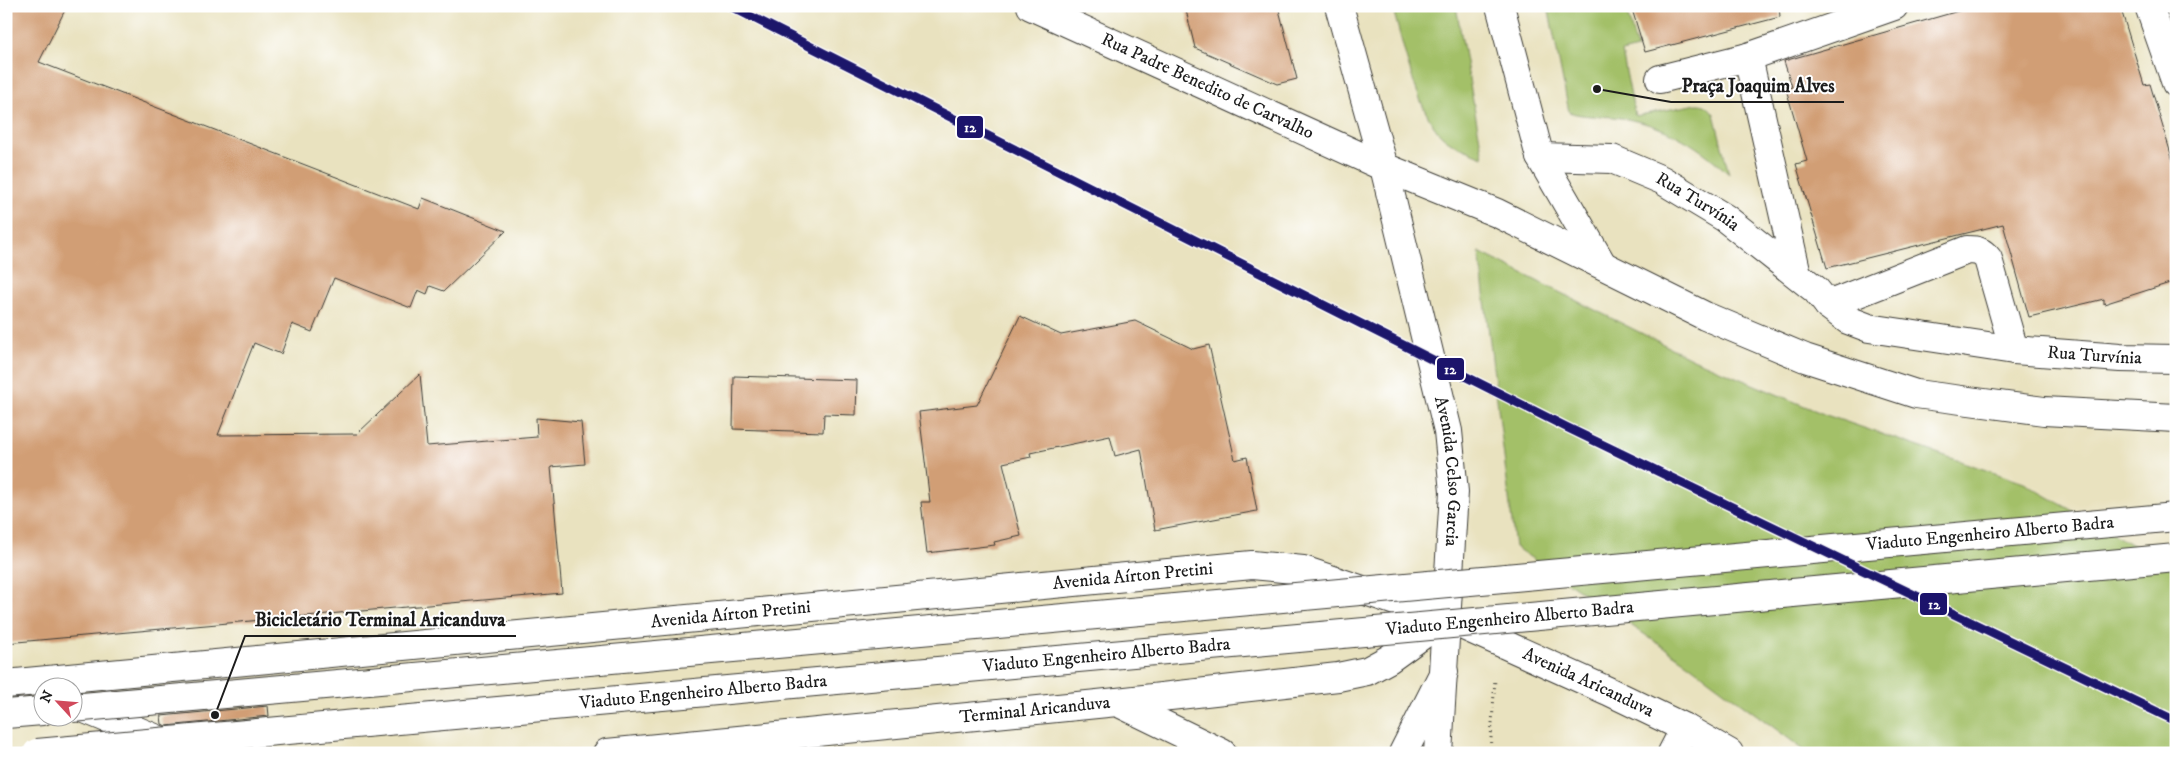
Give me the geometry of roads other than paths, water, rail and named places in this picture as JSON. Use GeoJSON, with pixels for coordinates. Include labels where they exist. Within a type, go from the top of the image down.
{"type":"FeatureCollection","features":[{"type":"Feature","properties":{"kind":"main road","name":"Rua Padre Benedito de Carvalho"},"geometry":{"type":"LineString","coordinates":[[1031,6],[1384,167],[1497,213],[1704,316],[1804,358],[1916,394],[2044,412],[2176,418]]}},
{"type":"Feature","properties":{"kind":"main road","name":"Avenida Celso Garcia"},"geometry":{"type":"LineString","coordinates":[[1339,6],[1384,167],[1448,431],[1454,492],[1438,753]]}},
{"type":"Feature","properties":{"kind":"main road"},"geometry":{"type":"LineString","coordinates":[[1500,6],[1540,157],[1602,264]]}},
{"type":"Feature","properties":{"kind":"main road"},"geometry":{"type":"LineString","coordinates":[[1660,79],[1748,57],[1894,6]]}},
{"type":"Feature","properties":{"kind":"main road"},"geometry":{"type":"LineString","coordinates":[[2149,6],[2176,84]]}},
{"type":"Feature","properties":{"kind":"main road"},"geometry":{"type":"LineString","coordinates":[[1748,57],[1797,274]]}},
{"type":"Feature","properties":{"kind":"main road","name":"Rua Turvínia"},"geometry":{"type":"LineString","coordinates":[[1540,157],[1612,158],[1662,180],[1725,218],[1816,290],[1828,305],[1848,320],[1869,328],[2014,350],[2120,358],[2176,359]]}},
{"type":"Feature","properties":{"kind":"main road"},"geometry":{"type":"LineString","coordinates":[[1828,305],[1967,250],[1976,250],[1988,258],[2014,350]]}},
{"type":"Feature","properties":{"kind":"main road","name":"Viaduto Engenheiro Alberto Badra"},"geometry":{"type":"LineString","coordinates":[[82,707],[2176,516]]}},
{"type":"Feature","properties":{"kind":"main road","name":"Viaduto Engenheiro Alberto Badra"},"geometry":{"type":"LineString","coordinates":[[37,753],[2176,558]]}},
{"type":"Feature","properties":{"kind":"main road","name":"Avenida Aírton Pretini"},"geometry":{"type":"LineString","coordinates":[[23,686],[1252,565],[1303,570],[1446,618]]}},
{"type":"Feature","properties":{"kind":"main road","name":"Terminal Aricanduva"},"geometry":{"type":"LineString","coordinates":[[607,753],[1117,702],[1338,677],[1367,671],[1389,659],[1446,618]]}},
{"type":"Feature","properties":{"kind":"main road","name":"Avenida Aricanduva"},"geometry":{"type":"LineString","coordinates":[[1446,618],[1685,728],[1729,753]]}},
{"type":"Feature","properties":{"kind":"main road"},"geometry":{"type":"LineString","coordinates":[[1403,753],[1444,672]]}},
{"type":"Feature","properties":{"kind":"main road"},"geometry":{"type":"LineString","coordinates":[[1117,702],[1222,753]]}},
{"type":"Feature","properties":{"kind":"main road"},"geometry":{"type":"LineString","coordinates":[[82,708],[191,753]]}},
{"type":"Feature","properties":{"kind":"main road"},"geometry":{"type":"LineString","coordinates":[[6,714],[32,712]]}},
{"type":"Feature","properties":{"kind":"main road"},"geometry":{"type":"LineString","coordinates":[[1672,753],[1685,728]]}},
{"type":"Feature","properties":{"kind":"place","name":"Praça Joaquim Alves"},"geometry":{"type":"Point","coordinates":[1597,89]}},
{"type":"Feature","properties":{"kind":"place","name":"Bicicletário Terminal Aricanduva"},"geometry":{"type":"Point","coordinates":[215,715]}}]}
